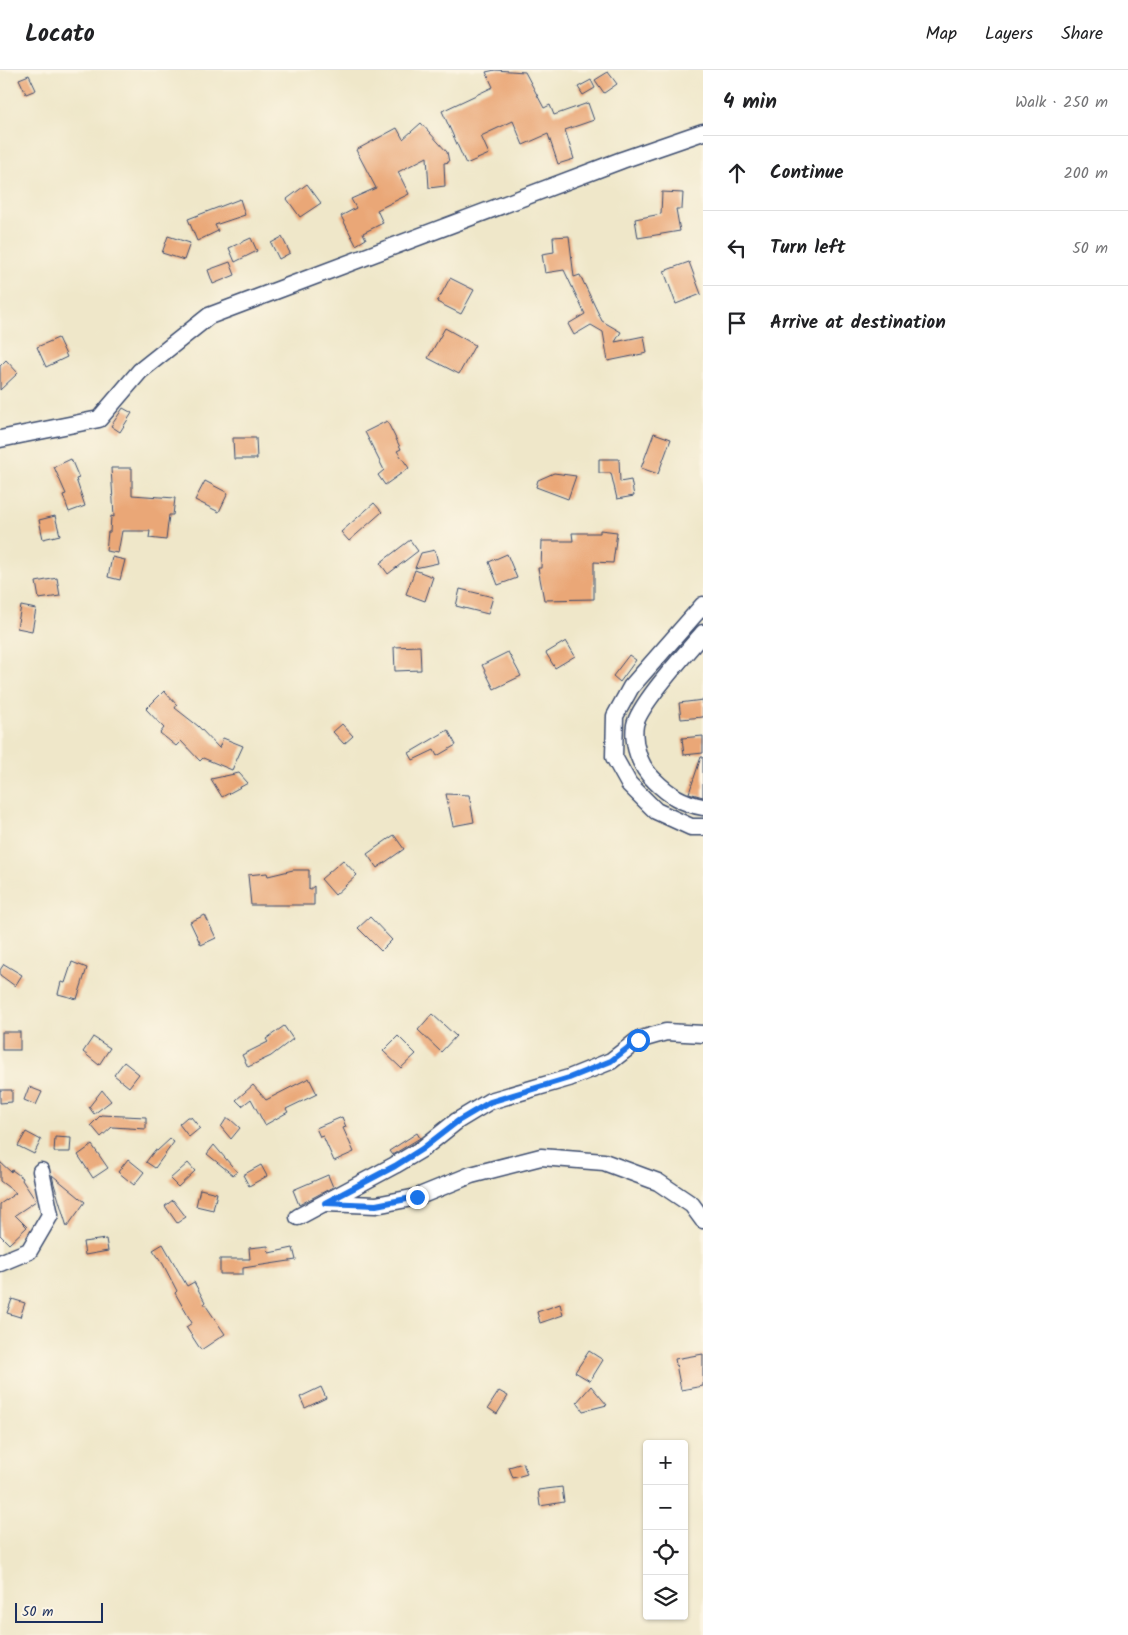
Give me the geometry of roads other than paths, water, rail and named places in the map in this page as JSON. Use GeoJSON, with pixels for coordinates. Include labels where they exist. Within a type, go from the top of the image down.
{"type":"FeatureCollection","features":[{"type":"Feature","properties":{"kind":"street"},"geometry":{"type":"LineString","coordinates":[[0,439],[99,419],[140,371],[209,316],[622,160],[703,132]]}},
{"type":"Feature","properties":{"kind":"street"},"geometry":{"type":"LineString","coordinates":[[703,605],[631,687],[615,716],[614,757],[629,784],[656,810],[691,827],[703,827]]}},
{"type":"Feature","properties":{"kind":"street"},"geometry":{"type":"LineString","coordinates":[[703,633],[647,702],[635,724],[637,755],[648,774],[668,793],[686,804],[703,807]]}},
{"type":"Feature","properties":{"kind":"street"},"geometry":{"type":"LineString","coordinates":[[298,1216],[395,1166],[422,1149],[458,1121],[490,1102],[569,1078],[611,1061],[638,1040],[666,1032],[703,1034]]}},
{"type":"Feature","properties":{"kind":"street"},"geometry":{"type":"LineString","coordinates":[[325,1203],[376,1205],[417,1197],[471,1175],[542,1157],[604,1162],[658,1182],[692,1205],[703,1220]]}},
{"type":"Feature","properties":{"kind":"street"},"geometry":{"type":"LineString","coordinates":[[0,1262],[29,1251],[50,1215],[41,1171]]}}]}
